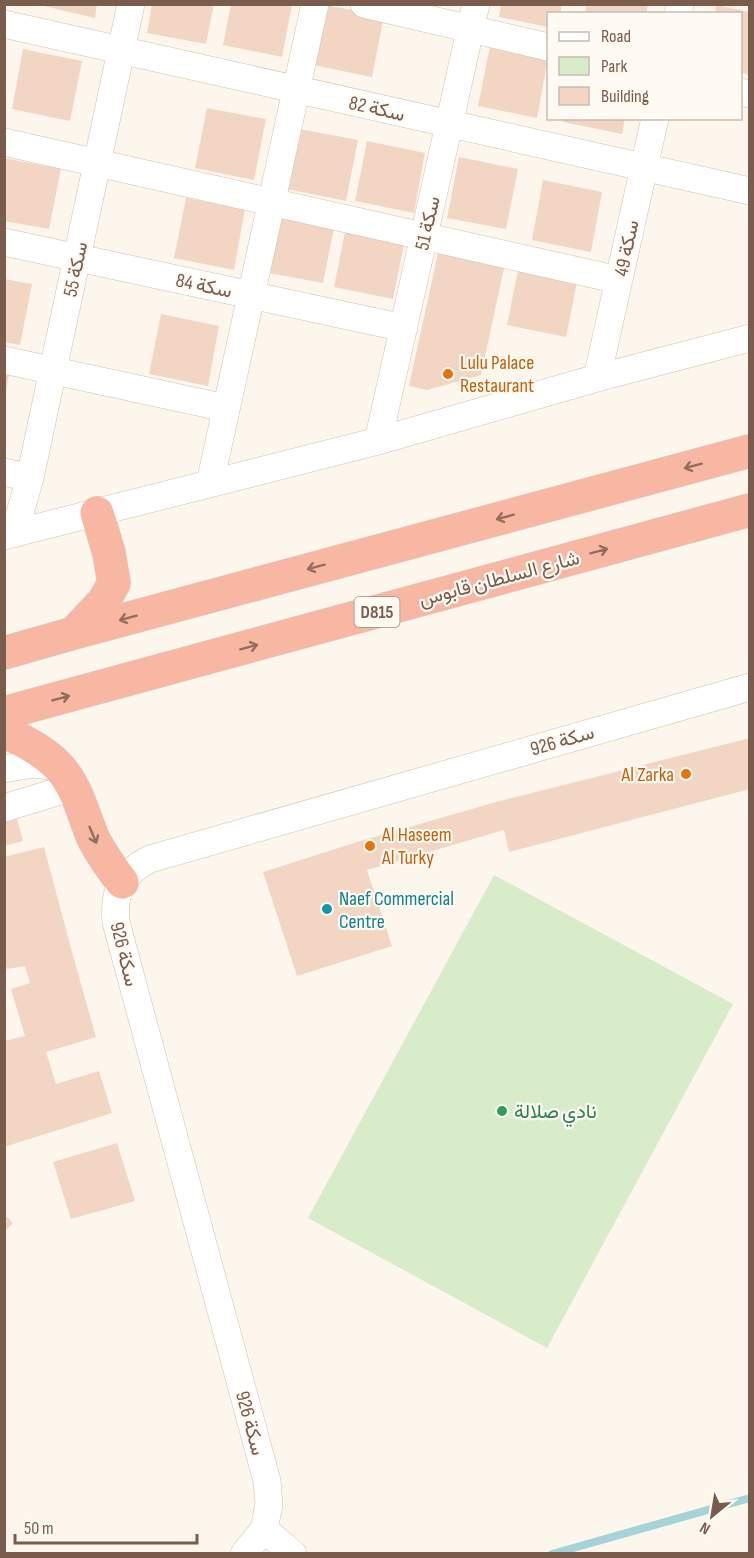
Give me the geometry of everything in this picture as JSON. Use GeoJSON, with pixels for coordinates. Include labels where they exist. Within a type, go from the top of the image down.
{"type":"FeatureCollection","features":[{"type":"Feature","properties":{"kind":"highway"},"geometry":{"type":"LineString","coordinates":[[4,653],[750,451]]}},
{"type":"Feature","properties":{"kind":"highway","name":"شارع السلطان قابوس"},"geometry":{"type":"LineString","coordinates":[[4,713],[750,510]]}},
{"type":"Feature","properties":{"kind":"highway"},"geometry":{"type":"LineString","coordinates":[[74,633],[104,601],[114,583],[109,553],[97,513]]}},
{"type":"Feature","properties":{"kind":"highway"},"geometry":{"type":"LineString","coordinates":[[4,731],[43,753],[66,777],[101,852],[122,882]]}},
{"type":"Feature","properties":{"kind":"street","name":"سكة 55"},"geometry":{"type":"LineString","coordinates":[[9,535],[17,475],[53,371],[131,4]]}},
{"type":"Feature","properties":{"kind":"street"},"geometry":{"type":"LineString","coordinates":[[210,483],[315,4]]}},
{"type":"Feature","properties":{"kind":"street"},"geometry":{"type":"LineString","coordinates":[[364,4],[474,17],[547,46]]}},
{"type":"Feature","properties":{"kind":"street","name":"سكة 51"},"geometry":{"type":"LineString","coordinates":[[378,441],[474,17]]}},
{"type":"Feature","properties":{"kind":"street","name":"سكة 82"},"geometry":{"type":"LineString","coordinates":[[4,24],[750,191]]}},
{"type":"Feature","properties":{"kind":"street","name":"سكة 49"},"geometry":{"type":"LineString","coordinates":[[597,378],[655,120]]}},
{"type":"Feature","properties":{"kind":"street"},"geometry":{"type":"LineString","coordinates":[[4,142],[619,280]]}},
{"type":"Feature","properties":{"kind":"street","name":"سكة 84"},"geometry":{"type":"LineString","coordinates":[[4,242],[404,328]]}},
{"type":"Feature","properties":{"kind":"street"},"geometry":{"type":"LineString","coordinates":[[9,535],[378,441],[597,378],[750,338]]}},
{"type":"Feature","properties":{"kind":"street"},"geometry":{"type":"LineString","coordinates":[[4,360],[226,408]]}},
{"type":"Feature","properties":{"kind":"street","name":"سكة 926"},"geometry":{"type":"LineString","coordinates":[[264,1529],[269,1505],[267,1481],[116,922],[114,908],[116,895],[122,882],[134,868],[150,859],[750,687]]}},
{"type":"Feature","properties":{"kind":"street"},"geometry":{"type":"LineString","coordinates":[[4,769],[33,764],[66,777]]}},
{"type":"Feature","properties":{"kind":"street"},"geometry":{"type":"LineString","coordinates":[[4,808],[66,777]]}},
{"type":"Feature","properties":{"kind":"street"},"geometry":{"type":"LineString","coordinates":[[243,1554],[264,1529],[293,1554]]}},
{"type":"Feature","properties":{"kind":"green space"},"geometry":{"type":"Polygon","coordinates":[[[494,875],[733,1004],[547,1348],[308,1218],[494,875]]]}},
{"type":"Feature","properties":{"kind":"building"},"geometry":{"type":"Polygon","coordinates":[[[35,4],[97,4],[95,18],[35,4]]]}},
{"type":"Feature","properties":{"kind":"building"},"geometry":{"type":"Polygon","coordinates":[[[152,4],[214,4],[206,44],[147,33],[152,4]]]}},
{"type":"Feature","properties":{"kind":"building"},"geometry":{"type":"Polygon","coordinates":[[[231,4],[292,4],[282,57],[223,45],[231,4]]]}},
{"type":"Feature","properties":{"kind":"building"},"geometry":{"type":"Polygon","coordinates":[[[501,4],[562,4],[560,12],[547,12],[547,27],[499,17],[501,4]]]}},
{"type":"Feature","properties":{"kind":"building"},"geometry":{"type":"Polygon","coordinates":[[[586,4],[648,4],[646,12],[585,12],[586,4]]]}},
{"type":"Feature","properties":{"kind":"building"},"geometry":{"type":"Polygon","coordinates":[[[325,5],[384,16],[372,77],[313,65],[325,5]]]}},
{"type":"Feature","properties":{"kind":"building"},"geometry":{"type":"Polygon","coordinates":[[[716,5],[750,12],[750,75],[742,73],[742,12],[715,12],[716,5]]]}},
{"type":"Feature","properties":{"kind":"building"},"geometry":{"type":"Polygon","coordinates":[[[490,46],[547,58],[537,118],[478,106],[490,46]]]}},
{"type":"Feature","properties":{"kind":"building"},"geometry":{"type":"Polygon","coordinates":[[[23,49],[82,61],[70,121],[12,109],[23,49]]]}},
{"type":"Feature","properties":{"kind":"building"},"geometry":{"type":"Polygon","coordinates":[[[207,108],[266,119],[254,180],[195,168],[207,108]]]}},
{"type":"Feature","properties":{"kind":"building"},"geometry":{"type":"Polygon","coordinates":[[[563,120],[625,120],[622,134],[563,122],[563,120]]]}},
{"type":"Feature","properties":{"kind":"building"},"geometry":{"type":"Polygon","coordinates":[[[299,129],[358,140],[346,201],[287,189],[299,129]]]}},
{"type":"Feature","properties":{"kind":"building"},"geometry":{"type":"Polygon","coordinates":[[[367,141],[425,153],[414,213],[355,201],[367,141]]]}},
{"type":"Feature","properties":{"kind":"building"},"geometry":{"type":"Polygon","coordinates":[[[459,157],[518,169],[506,229],[447,218],[459,157]]]}},
{"type":"Feature","properties":{"kind":"building"},"geometry":{"type":"Polygon","coordinates":[[[4,158],[61,169],[49,229],[4,221],[4,158]]]}},
{"type":"Feature","properties":{"kind":"building"},"geometry":{"type":"Polygon","coordinates":[[[543,180],[602,192],[591,252],[532,240],[543,180]]]}},
{"type":"Feature","properties":{"kind":"building"},"geometry":{"type":"Polygon","coordinates":[[[186,198],[245,209],[234,270],[174,258],[186,198]]]}},
{"type":"Feature","properties":{"kind":"building"},"geometry":{"type":"Polygon","coordinates":[[[276,212],[335,223],[323,283],[264,272],[276,212]]]}},
{"type":"Feature","properties":{"kind":"building"},"geometry":{"type":"Polygon","coordinates":[[[346,227],[405,239],[393,299],[334,287],[346,227]]]}},
{"type":"Feature","properties":{"kind":"building"},"geometry":{"type":"Polygon","coordinates":[[[440,244],[506,259],[481,375],[427,390],[409,386],[440,244]]]}},
{"type":"Feature","properties":{"kind":"building"},"geometry":{"type":"Polygon","coordinates":[[[519,265],[578,277],[566,337],[507,325],[519,265]]]}},
{"type":"Feature","properties":{"kind":"building"},"geometry":{"type":"Polygon","coordinates":[[[4,279],[32,284],[20,345],[4,342],[4,279]]]}},
{"type":"Feature","properties":{"kind":"building"},"geometry":{"type":"Polygon","coordinates":[[[161,314],[219,326],[208,386],[149,374],[161,314]]]}},
{"type":"Feature","properties":{"kind":"building"},"geometry":{"type":"Polygon","coordinates":[[[4,373],[9,374],[6,392],[4,392],[4,373]]]}},
{"type":"Feature","properties":{"kind":"building"},"geometry":{"type":"Polygon","coordinates":[[[750,738],[750,789],[509,852],[504,830],[367,870],[392,946],[297,976],[263,872],[496,802],[750,738]]]}},
{"type":"Feature","properties":{"kind":"building"},"geometry":{"type":"Polygon","coordinates":[[[17,819],[23,841],[4,846],[4,823],[17,819]]]}},
{"type":"Feature","properties":{"kind":"building"},"geometry":{"type":"Polygon","coordinates":[[[44,847],[96,1037],[46,1052],[56,1084],[99,1071],[112,1113],[4,1147],[4,1041],[25,1036],[11,989],[30,983],[25,966],[7,969],[4,959],[4,857],[44,847]]]}},
{"type":"Feature","properties":{"kind":"building"},"geometry":{"type":"Polygon","coordinates":[[[117,1143],[135,1201],[71,1219],[53,1162],[117,1143]]]}},
{"type":"Feature","properties":{"kind":"building"},"geometry":{"type":"Polygon","coordinates":[[[4,1214],[13,1223],[4,1232],[4,1214]]]}},
{"type":"Feature","properties":{"kind":"waterway"},"geometry":{"type":"LineString","coordinates":[[552,1554],[750,1498]]}},
{"type":"Feature","properties":{"kind":"place","name":"Lulu Palace Restaurant"},"geometry":{"type":"Point","coordinates":[448,374]}},
{"type":"Feature","properties":{"kind":"place","name":"Al Zarka"},"geometry":{"type":"Point","coordinates":[686,774]}},
{"type":"Feature","properties":{"kind":"place","name":"Al Haseem Al Turky"},"geometry":{"type":"Point","coordinates":[370,846]}},
{"type":"Feature","properties":{"kind":"place","name":"Naef Commercial Centre"},"geometry":{"type":"Point","coordinates":[327,909]}},
{"type":"Feature","properties":{"kind":"place","name":"نادي صلالة"},"geometry":{"type":"Point","coordinates":[502,1111]}}]}
